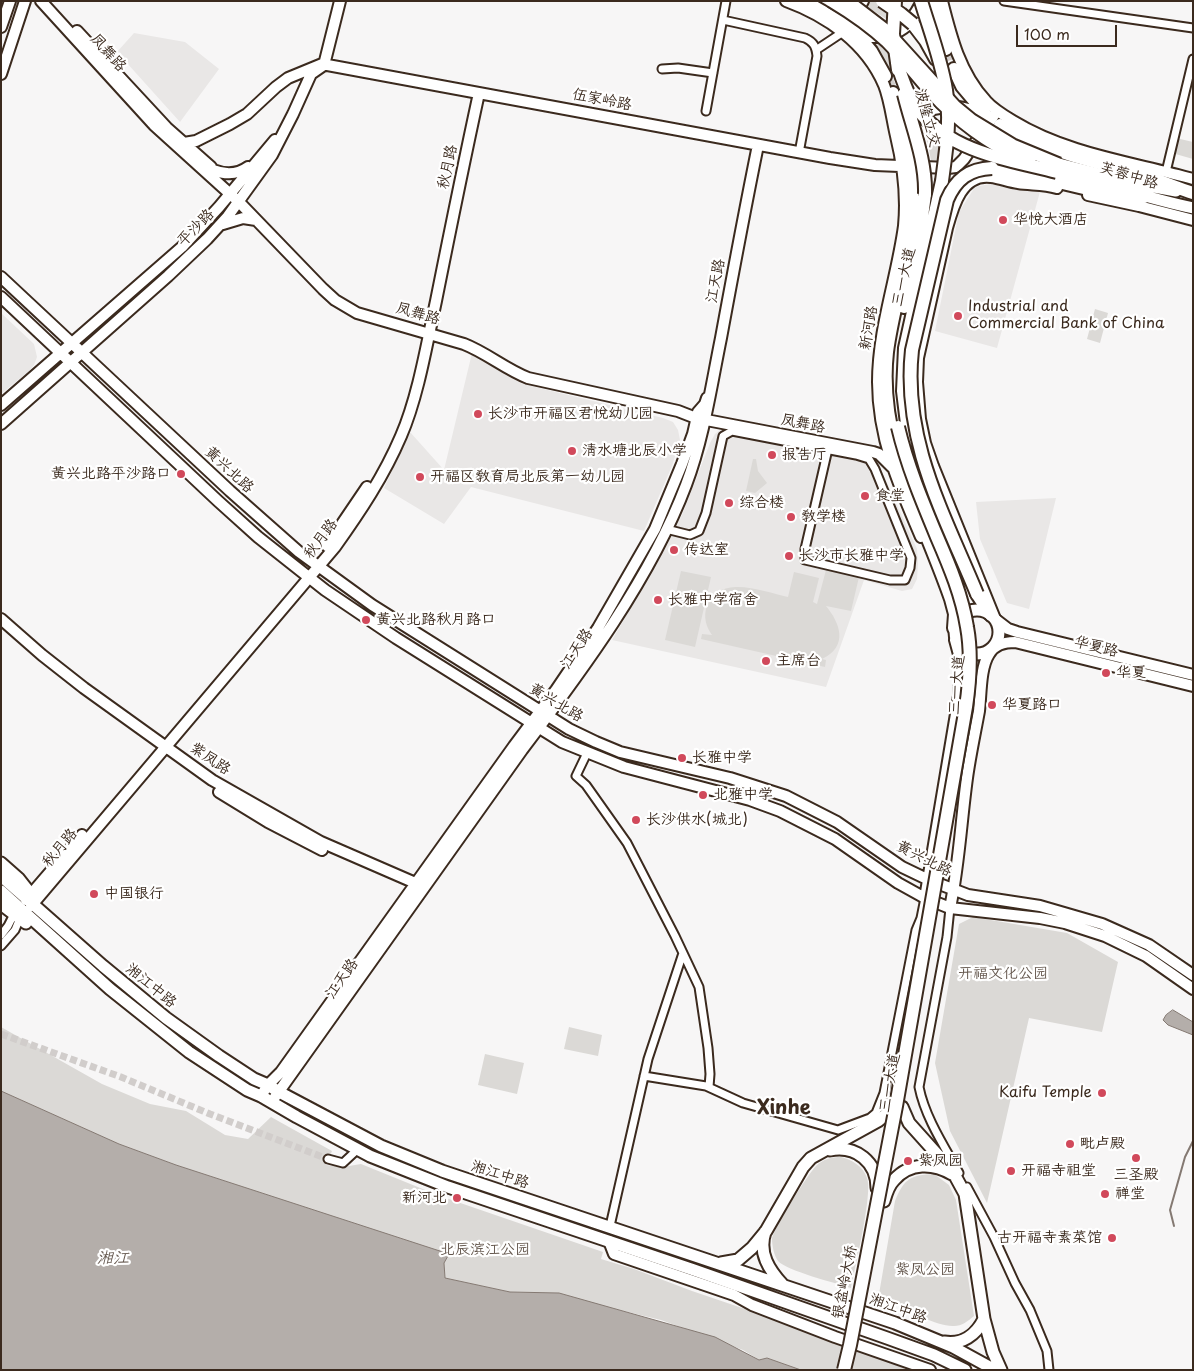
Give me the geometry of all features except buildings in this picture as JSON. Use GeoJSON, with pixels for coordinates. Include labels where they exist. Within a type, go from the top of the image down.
{"type":"FeatureCollection","features":[{"type":"Feature","properties":{"kind":"highway"},"geometry":{"type":"LineString","coordinates":[[804,1],[846,29],[871,51],[885,76]]}},
{"type":"Feature","properties":{"kind":"highway"},"geometry":{"type":"LineString","coordinates":[[882,1],[913,24],[962,86],[992,114]]}},
{"type":"Feature","properties":{"kind":"highway","name":"波隆立交"},"geometry":{"type":"LineString","coordinates":[[895,1],[894,34],[897,63],[920,152],[925,194]]}},
{"type":"Feature","properties":{"kind":"highway"},"geometry":{"type":"LineString","coordinates":[[846,29],[874,37],[883,36],[902,29],[915,17],[922,1]]}},
{"type":"Feature","properties":{"kind":"highway","name":"波隆立交"},"geometry":{"type":"LineString","coordinates":[[922,1],[948,70],[946,90],[948,123],[942,181]]}},
{"type":"Feature","properties":{"kind":"highway"},"geometry":{"type":"LineString","coordinates":[[933,1],[946,49]]}},
{"type":"Feature","properties":{"kind":"highway"},"geometry":{"type":"LineString","coordinates":[[897,63],[908,94],[920,112],[934,126],[954,141],[983,153],[1058,168]]}},
{"type":"Feature","properties":{"kind":"highway"},"geometry":{"type":"LineString","coordinates":[[893,93],[906,147],[913,211],[888,350],[886,387],[888,436],[951,599],[955,614],[955,634]]}},
{"type":"Feature","properties":{"kind":"highway"},"geometry":{"type":"LineString","coordinates":[[906,147],[908,133],[916,119],[933,108],[942,106],[960,107],[992,114]]}},
{"type":"Feature","properties":{"kind":"highway"},"geometry":{"type":"LineString","coordinates":[[1000,125],[1019,136],[1059,153],[1139,174],[1193,194]]}},
{"type":"Feature","properties":{"kind":"highway"},"geometry":{"type":"LineString","coordinates":[[993,617],[977,594],[930,480],[916,432],[910,390],[912,350],[947,200],[957,181],[966,174],[975,170],[992,168],[1092,190],[1144,197]]}},
{"type":"Feature","properties":{"kind":"highway","name":"三一大道"},"geometry":{"type":"LineString","coordinates":[[899,376],[942,181]]}},
{"type":"Feature","properties":{"kind":"highway","name":"三一大道"},"geometry":{"type":"LineString","coordinates":[[881,1201],[948,851],[974,700],[977,670],[975,632],[967,592],[914,458],[900,409],[896,350],[919,240],[925,194]]}},
{"type":"Feature","properties":{"kind":"highway"},"geometry":{"type":"LineString","coordinates":[[888,350],[899,376]]}},
{"type":"Feature","properties":{"kind":"highway"},"geometry":{"type":"LineString","coordinates":[[899,376],[912,350]]}},
{"type":"Feature","properties":{"kind":"highway"},"geometry":{"type":"LineString","coordinates":[[888,436],[900,409]]}},
{"type":"Feature","properties":{"kind":"highway"},"geometry":{"type":"LineString","coordinates":[[900,409],[916,432]]}},
{"type":"Feature","properties":{"kind":"highway","name":"银盆岭大桥"},"geometry":{"type":"LineString","coordinates":[[844,1370],[881,1201]]}},
{"type":"Feature","properties":{"kind":"highway","name":"银盆岭大桥"},"geometry":{"type":"LineString","coordinates":[[851,1370],[857,1347],[881,1201]]}},
{"type":"Feature","properties":{"kind":"main road","name":"波隆立交"},"geometry":{"type":"LineString","coordinates":[[831,1],[848,11],[888,43],[941,103],[974,132],[1006,151],[1058,168]]}},
{"type":"Feature","properties":{"kind":"main road","name":"波隆立交"},"geometry":{"type":"LineString","coordinates":[[848,1],[886,30],[955,106],[972,120],[1013,145],[1058,168]]}},
{"type":"Feature","properties":{"kind":"main road","name":"芙蓉中路"},"geometry":{"type":"LineString","coordinates":[[1058,168],[1193,194]]}},
{"type":"Feature","properties":{"kind":"main road","name":"芙蓉中路"},"geometry":{"type":"LineString","coordinates":[[1058,168],[1144,197],[1193,208]]}},
{"type":"Feature","properties":{"kind":"main road"},"geometry":{"type":"LineString","coordinates":[[1048,186],[1092,190]]}},
{"type":"Feature","properties":{"kind":"main road"},"geometry":{"type":"LineString","coordinates":[[980,610],[993,617],[999,631],[996,644],[992,649],[981,655],[962,650],[955,634],[960,618],[969,611],[980,610]]}},
{"type":"Feature","properties":{"kind":"main road","name":"湘江中路"},"geometry":{"type":"LineString","coordinates":[[1,863],[18,878],[32,899],[46,915],[103,966],[166,1018],[254,1079],[381,1146],[442,1171],[895,1323],[938,1340],[995,1370]]}},
{"type":"Feature","properties":{"kind":"main road","name":"湘江中路"},"geometry":{"type":"LineString","coordinates":[[1,876],[32,899]]}},
{"type":"Feature","properties":{"kind":"main road","name":"湘江中路"},"geometry":{"type":"LineString","coordinates":[[1,891],[20,913],[134,1010],[190,1052],[247,1090],[358,1149],[448,1187],[609,1241],[934,1355],[965,1370]]}},
{"type":"Feature","properties":{"kind":"main road","name":"湘江中路"},"geometry":{"type":"LineString","coordinates":[[1,904],[20,913]]}},
{"type":"Feature","properties":{"kind":"main road"},"geometry":{"type":"LineString","coordinates":[[717,1263],[738,1260],[752,1248],[766,1231],[803,1167],[812,1158],[899,1107],[915,1131],[959,1180],[965,1194],[984,1319],[993,1352],[1001,1370]]}},
{"type":"Feature","properties":{"kind":"main road"},"geometry":{"type":"LineString","coordinates":[[821,1152],[844,1148],[856,1152],[866,1160],[876,1173],[881,1201]]}},
{"type":"Feature","properties":{"kind":"main road"},"geometry":{"type":"LineString","coordinates":[[881,1201],[894,1179],[900,1174],[918,1166],[936,1167],[959,1180]]}},
{"type":"Feature","properties":{"kind":"main road"},"geometry":{"type":"LineString","coordinates":[[766,1231],[762,1245],[765,1262],[783,1285]]}},
{"type":"Feature","properties":{"kind":"main road"},"geometry":{"type":"LineString","coordinates":[[938,1340],[949,1342],[965,1339],[976,1333],[984,1319]]}},
{"type":"Feature","properties":{"kind":"street"},"geometry":{"type":"LineString","coordinates":[[1,27],[10,1]]}},
{"type":"Feature","properties":{"kind":"street"},"geometry":{"type":"LineString","coordinates":[[1,74],[25,1]]}},
{"type":"Feature","properties":{"kind":"street","name":"凤舞路"},"geometry":{"type":"LineString","coordinates":[[42,1],[154,125],[241,199],[258,221],[323,289],[347,308],[357,313],[426,332],[480,350],[517,374],[528,378],[701,416],[729,424],[873,452],[879,454],[892,467]]}},
{"type":"Feature","properties":{"kind":"street","name":"凤舞路"},"geometry":{"type":"LineString","coordinates":[[50,1],[140,99],[211,172]]}},
{"type":"Feature","properties":{"kind":"street","name":"平沙路"},"geometry":{"type":"LineString","coordinates":[[1,405],[170,258],[211,216],[280,133],[306,76],[319,66],[335,1]]}},
{"type":"Feature","properties":{"kind":"street","name":"平沙路"},"geometry":{"type":"LineString","coordinates":[[1,424],[188,259],[241,199],[261,172],[283,134],[311,74],[319,66],[340,1]]}},
{"type":"Feature","properties":{"kind":"street"},"geometry":{"type":"LineString","coordinates":[[706,111],[726,1]]}},
{"type":"Feature","properties":{"kind":"street","name":"新河路"},"geometry":{"type":"LineString","coordinates":[[786,1],[846,29],[863,51],[884,85],[908,166],[904,227],[878,363],[879,404],[888,436],[892,467],[944,597],[961,662],[959,696],[925,898]]}},
{"type":"Feature","properties":{"kind":"street"},"geometry":{"type":"LineString","coordinates":[[816,50],[846,29],[863,1]]}},
{"type":"Feature","properties":{"kind":"street"},"geometry":{"type":"LineString","coordinates":[[942,1],[951,38],[961,64],[992,114],[1046,139],[1193,179]]}},
{"type":"Feature","properties":{"kind":"street"},"geometry":{"type":"LineString","coordinates":[[1004,1],[1193,28]]}},
{"type":"Feature","properties":{"kind":"street"},"geometry":{"type":"LineString","coordinates":[[723,20],[805,38],[813,42],[817,56],[799,153]]}},
{"type":"Feature","properties":{"kind":"street"},"geometry":{"type":"LineString","coordinates":[[1166,172],[1193,59]]}},
{"type":"Feature","properties":{"kind":"street"},"geometry":{"type":"LineString","coordinates":[[184,143],[196,141],[247,114],[276,87],[297,74],[319,66]]}},
{"type":"Feature","properties":{"kind":"street","name":"伍家岭路"},"geometry":{"type":"LineString","coordinates":[[319,66],[476,92],[853,162],[956,167]]}},
{"type":"Feature","properties":{"kind":"street"},"geometry":{"type":"LineString","coordinates":[[662,69],[678,68],[713,73]]}},
{"type":"Feature","properties":{"kind":"street","name":"秋月路"},"geometry":{"type":"LineString","coordinates":[[20,913],[316,565],[335,547],[364,505],[401,436],[412,404],[476,92]]}},
{"type":"Feature","properties":{"kind":"street"},"geometry":{"type":"LineString","coordinates":[[969,183],[956,167],[964,159],[992,114]]}},
{"type":"Feature","properties":{"kind":"street","name":"江天路"},"geometry":{"type":"LineString","coordinates":[[701,416],[709,400],[756,145]]}},
{"type":"Feature","properties":{"kind":"street","name":"江天路"},"geometry":{"type":"LineString","coordinates":[[261,1096],[268,1085],[281,1072],[418,888],[535,726],[596,648],[644,570],[666,529],[686,486],[694,444],[706,400],[756,145]]}},
{"type":"Feature","properties":{"kind":"street"},"geometry":{"type":"LineString","coordinates":[[211,216],[216,207],[218,195],[211,172],[237,173],[259,158]]}},
{"type":"Feature","properties":{"kind":"street"},"geometry":{"type":"LineString","coordinates":[[993,617],[932,466],[920,419],[917,382],[918,358],[922,339],[951,212],[959,194],[969,183],[984,176],[1017,183],[1048,186],[1193,220]]}},
{"type":"Feature","properties":{"kind":"street"},"geometry":{"type":"LineString","coordinates":[[218,227],[228,221],[243,218],[253,218],[258,221]]}},
{"type":"Feature","properties":{"kind":"street","name":"黄兴北路"},"geometry":{"type":"LineString","coordinates":[[1,278],[243,503],[316,565],[372,605],[544,714],[582,736],[620,752],[736,780],[786,796],[837,822],[902,867],[929,880],[981,898],[1040,906],[1095,921],[1133,936],[1193,975]]}},
{"type":"Feature","properties":{"kind":"street","name":"黄兴北路"},"geometry":{"type":"LineString","coordinates":[[1,297],[218,500],[307,576],[364,617],[562,742],[644,774],[750,800],[780,811],[835,839],[898,883],[925,898],[950,908],[1040,918],[1065,923],[1120,942],[1146,956],[1193,989]]}},
{"type":"Feature","properties":{"kind":"street"},"geometry":{"type":"LineString","coordinates":[[709,400],[713,412],[720,416]]}},
{"type":"Feature","properties":{"kind":"street"},"geometry":{"type":"LineString","coordinates":[[667,409],[679,414],[686,421],[694,444],[710,428],[729,424]]}},
{"type":"Feature","properties":{"kind":"street","name":"凤舞路"},"geometry":{"type":"LineString","coordinates":[[701,416],[720,416],[877,447],[888,436]]}},
{"type":"Feature","properties":{"kind":"street"},"geometry":{"type":"LineString","coordinates":[[666,529],[690,535],[699,531],[706,513],[723,436],[727,433],[732,431],[828,449],[869,459],[910,558],[910,568],[905,580],[890,580],[805,560],[805,549],[828,449]]}},
{"type":"Feature","properties":{"kind":"street","name":"江天路"},"geometry":{"type":"LineString","coordinates":[[544,714],[640,557],[694,444]]}},
{"type":"Feature","properties":{"kind":"street","name":"华夏路"},"geometry":{"type":"LineString","coordinates":[[993,617],[1008,629],[1017,632],[1193,674]]}},
{"type":"Feature","properties":{"kind":"street","name":"紫凤路"},"geometry":{"type":"LineString","coordinates":[[1,619],[63,671],[160,747]]}},
{"type":"Feature","properties":{"kind":"street","name":"紫凤路"},"geometry":{"type":"LineString","coordinates":[[1,627],[58,675],[160,747],[212,780],[321,842],[418,888]]}},
{"type":"Feature","properties":{"kind":"street","name":"华夏路"},"geometry":{"type":"LineString","coordinates":[[992,649],[1002,644],[1015,642],[1193,686]]}},
{"type":"Feature","properties":{"kind":"street"},"geometry":{"type":"LineString","coordinates":[[992,649],[984,667],[979,710],[967,778],[959,860],[950,908],[947,937],[920,1080],[921,1096],[938,1134],[994,1237],[1015,1283],[1030,1310],[1047,1351],[1048,1370]]}},
{"type":"Feature","properties":{"kind":"street"},"geometry":{"type":"LineString","coordinates":[[587,753],[576,776],[586,785],[627,843],[699,987],[708,1048],[709,1087]]}},
{"type":"Feature","properties":{"kind":"street","name":"江天路"},"geometry":{"type":"LineString","coordinates":[[272,1102],[418,888]]}},
{"type":"Feature","properties":{"kind":"street"},"geometry":{"type":"LineString","coordinates":[[644,1076],[709,1087],[743,1103],[838,1130],[870,1118],[876,1113],[880,1105],[916,930],[921,918],[925,898]]}},
{"type":"Feature","properties":{"kind":"street"},"geometry":{"type":"LineString","coordinates":[[1,935],[20,913]]}},
{"type":"Feature","properties":{"kind":"street"},"geometry":{"type":"LineString","coordinates":[[1,946],[15,930],[20,913]]}},
{"type":"Feature","properties":{"kind":"street"},"geometry":{"type":"LineString","coordinates":[[610,1226],[648,1059],[683,953]]}},
{"type":"Feature","properties":{"kind":"street"},"geometry":{"type":"LineString","coordinates":[[328,1160],[343,1163],[358,1149]]}},
{"type":"Feature","properties":{"kind":"street"},"geometry":{"type":"LineString","coordinates":[[609,1241],[614,1254],[734,1296],[752,1305],[835,1337],[930,1370]]}},
{"type":"Feature","properties":{"kind":"street"},"geometry":{"type":"LineString","coordinates":[[728,1283],[752,1305]]}},
{"type":"Feature","properties":{"kind":"shaded area"},"geometry":{"type":"Polygon","coordinates":[[[134,33],[185,42],[219,69],[180,122],[117,52],[134,33]]]}},
{"type":"Feature","properties":{"kind":"shaded area"},"geometry":{"type":"Polygon","coordinates":[[[990,184],[1041,188],[997,348],[935,331],[959,212],[975,187],[990,184]]]}},
{"type":"Feature","properties":{"kind":"shaded area"},"geometry":{"type":"Polygon","coordinates":[[[1,313],[34,344],[37,357],[29,371],[1,394],[1,313]]]}},
{"type":"Feature","properties":{"kind":"shaded area","name":"清水塘北辰小学"},"geometry":{"type":"Polygon","coordinates":[[[472,353],[523,384],[673,422],[678,430],[680,440],[672,466],[644,531],[471,487],[444,524],[384,488],[410,432],[444,470],[472,353]]]}},
{"type":"Feature","properties":{"kind":"shaded area","name":"长沙市长雅中学"},"geometry":{"type":"Polygon","coordinates":[[[728,429],[869,456],[878,463],[917,549],[917,579],[912,589],[902,591],[864,580],[826,687],[612,640],[657,563],[682,515],[710,443],[715,434],[720,430],[728,429]]]}},
{"type":"Feature","properties":{"kind":"shaded area"},"geometry":{"type":"Polygon","coordinates":[[[1056,498],[1029,609],[1007,603],[980,539],[976,502],[1056,498]]]}},
{"type":"Feature","properties":{"kind":"green space"},"geometry":{"type":"Polygon","coordinates":[[[870,1],[877,1],[888,7],[888,20],[867,7],[870,1]]]}},
{"type":"Feature","properties":{"kind":"green space"},"geometry":{"type":"Polygon","coordinates":[[[879,39],[891,50],[896,73],[890,75],[872,49],[879,39]]]}},
{"type":"Feature","properties":{"kind":"green space"},"geometry":{"type":"Polygon","coordinates":[[[920,117],[946,138],[942,167],[932,166],[920,117]]]}},
{"type":"Feature","properties":{"kind":"green space"},"geometry":{"type":"Polygon","coordinates":[[[1176,138],[1193,142],[1193,159],[1172,153],[1176,138]]]}},
{"type":"Feature","properties":{"kind":"green space"},"geometry":{"type":"Polygon","coordinates":[[[1095,309],[1108,313],[1100,343],[1087,339],[1095,309]]]}},
{"type":"Feature","properties":{"kind":"green space"},"geometry":{"type":"Polygon","coordinates":[[[753,459],[756,459],[758,471],[767,483],[755,493],[746,491],[753,459]]]}},
{"type":"Feature","properties":{"kind":"green space"},"geometry":{"type":"Polygon","coordinates":[[[826,570],[859,577],[851,611],[826,606],[838,627],[839,641],[836,648],[822,659],[826,660],[825,667],[701,639],[702,634],[712,635],[708,628],[705,614],[713,596],[722,590],[732,587],[743,587],[788,597],[794,572],[819,578],[813,602],[817,604],[826,570]]]}},
{"type":"Feature","properties":{"kind":"green space"},"geometry":{"type":"Polygon","coordinates":[[[681,571],[711,577],[695,647],[665,640],[681,571]]]}},
{"type":"Feature","properties":{"kind":"green space","name":"开福文化公园"},"geometry":{"type":"Polygon","coordinates":[[[973,917],[1067,933],[1118,962],[1102,1032],[1029,1018],[987,1203],[950,1131],[935,1063],[959,924],[973,917]]]}},
{"type":"Feature","properties":{"kind":"green space","name":"北辰滨江公园"},"geometry":{"type":"Polygon","coordinates":[[[1,1027],[102,1084],[150,1104],[186,1111],[225,1135],[248,1139],[271,1117],[332,1151],[326,1165],[343,1167],[361,1164],[440,1196],[603,1252],[601,1259],[792,1325],[909,1370],[801,1370],[767,1358],[759,1360],[743,1350],[661,1320],[594,1304],[559,1293],[510,1292],[445,1278],[444,1263],[448,1254],[176,1165],[119,1144],[1,1091],[1,1027]]]}},
{"type":"Feature","properties":{"kind":"green space"},"geometry":{"type":"Polygon","coordinates":[[[569,1027],[602,1035],[598,1056],[564,1049],[569,1027]]]}},
{"type":"Feature","properties":{"kind":"green space"},"geometry":{"type":"Polygon","coordinates":[[[485,1054],[524,1063],[517,1094],[478,1085],[485,1054]]]}},
{"type":"Feature","properties":{"kind":"green space","name":"紫凤公园"},"geometry":{"type":"Polygon","coordinates":[[[841,1157],[860,1167],[867,1178],[868,1186],[866,1214],[851,1288],[801,1273],[783,1265],[775,1256],[772,1241],[774,1233],[785,1213],[812,1171],[825,1160],[841,1157]]]}},
{"type":"Feature","properties":{"kind":"green space","name":"紫凤公园"},"geometry":{"type":"Polygon","coordinates":[[[934,1174],[949,1185],[956,1200],[974,1316],[957,1326],[947,1326],[924,1318],[879,1294],[895,1201],[898,1194],[905,1183],[913,1177],[934,1174]]]}},
{"type":"Feature","properties":{"kind":"water"},"geometry":{"type":"Polygon","coordinates":[[[1173,1010],[1193,1022],[1193,1035],[1168,1025],[1163,1020],[1173,1010]]]}},
{"type":"Feature","properties":{"kind":"water","name":"湘江"},"geometry":{"type":"Polygon","coordinates":[[[1,1091],[119,1144],[176,1165],[449,1254],[444,1263],[445,1278],[510,1292],[559,1293],[715,1337],[759,1360],[767,1358],[801,1370],[1,1370],[1,1091]]]}},
{"type":"Feature","properties":{"kind":"waterway"},"geometry":{"type":"LineString","coordinates":[[1174,1226],[1170,1210],[1185,1157],[1193,1141]]}},
{"type":"Feature","properties":{"kind":"tunnel"},"geometry":{"type":"LineString","coordinates":[[946,49],[954,69]]}},
{"type":"Feature","properties":{"kind":"tunnel"},"geometry":{"type":"LineString","coordinates":[[885,76],[893,93]]}},
{"type":"Feature","properties":{"kind":"tunnel"},"geometry":{"type":"LineString","coordinates":[[1,1034],[121,1077],[210,1114],[328,1159]]}},
{"type":"Feature","properties":{"kind":"place","name":"华悦大酒店"},"geometry":{"type":"Point","coordinates":[1003,220]}},
{"type":"Feature","properties":{"kind":"place","name":"Industrial and Commercial Bank of China"},"geometry":{"type":"Point","coordinates":[958,316]}},
{"type":"Feature","properties":{"kind":"place","name":"长沙市开福区君悦幼儿园"},"geometry":{"type":"Point","coordinates":[478,414]}},
{"type":"Feature","properties":{"kind":"place","name":"清水塘北辰小学"},"geometry":{"type":"Point","coordinates":[572,451]}},
{"type":"Feature","properties":{"kind":"place","name":"报告厅"},"geometry":{"type":"Point","coordinates":[772,455]}},
{"type":"Feature","properties":{"kind":"place","name":"黄兴北路平沙路口"},"geometry":{"type":"Point","coordinates":[181,474]}},
{"type":"Feature","properties":{"kind":"place","name":"开福区教育局北辰第一幼儿园"},"geometry":{"type":"Point","coordinates":[420,477]}},
{"type":"Feature","properties":{"kind":"place","name":"食堂"},"geometry":{"type":"Point","coordinates":[865,496]}},
{"type":"Feature","properties":{"kind":"place","name":"综合楼"},"geometry":{"type":"Point","coordinates":[729,503]}},
{"type":"Feature","properties":{"kind":"place","name":"教学楼"},"geometry":{"type":"Point","coordinates":[791,517]}},
{"type":"Feature","properties":{"kind":"place","name":"传达室"},"geometry":{"type":"Point","coordinates":[674,550]}},
{"type":"Feature","properties":{"kind":"place","name":"长沙市长雅中学"},"geometry":{"type":"Point","coordinates":[789,556]}},
{"type":"Feature","properties":{"kind":"place","name":"长雅中学宿舍"},"geometry":{"type":"Point","coordinates":[658,600]}},
{"type":"Feature","properties":{"kind":"place","name":"黄兴北路秋月路口"},"geometry":{"type":"Point","coordinates":[366,620]}},
{"type":"Feature","properties":{"kind":"place","name":"主席台"},"geometry":{"type":"Point","coordinates":[766,661]}},
{"type":"Feature","properties":{"kind":"place","name":"华夏"},"geometry":{"type":"Point","coordinates":[1106,673]}},
{"type":"Feature","properties":{"kind":"place","name":"华夏路口"},"geometry":{"type":"Point","coordinates":[992,705]}},
{"type":"Feature","properties":{"kind":"place","name":"长雅中学"},"geometry":{"type":"Point","coordinates":[682,758]}},
{"type":"Feature","properties":{"kind":"place","name":"北雅中学"},"geometry":{"type":"Point","coordinates":[703,795]}},
{"type":"Feature","properties":{"kind":"place","name":"长沙供水(城北)"},"geometry":{"type":"Point","coordinates":[636,820]}},
{"type":"Feature","properties":{"kind":"place","name":"中国银行"},"geometry":{"type":"Point","coordinates":[94,894]}},
{"type":"Feature","properties":{"kind":"place","name":"Kaifu Temple"},"geometry":{"type":"Point","coordinates":[1102,1093]}},
{"type":"Feature","properties":{"kind":"place","name":"毗卢殿"},"geometry":{"type":"Point","coordinates":[1070,1144]}},
{"type":"Feature","properties":{"kind":"place","name":"三圣殿"},"geometry":{"type":"Point","coordinates":[1136,1158]}},
{"type":"Feature","properties":{"kind":"place","name":"紫凤园"},"geometry":{"type":"Point","coordinates":[908,1161]}},
{"type":"Feature","properties":{"kind":"place","name":"开福寺祖堂"},"geometry":{"type":"Point","coordinates":[1011,1171]}},
{"type":"Feature","properties":{"kind":"place","name":"禅堂"},"geometry":{"type":"Point","coordinates":[1105,1194]}},
{"type":"Feature","properties":{"kind":"place","name":"新河北"},"geometry":{"type":"Point","coordinates":[457,1198]}},
{"type":"Feature","properties":{"kind":"place","name":"古开福寺素菜馆"},"geometry":{"type":"Point","coordinates":[1112,1238]}},
{"type":"Feature","properties":{"kind":"district","name":"Xinhe"},"geometry":{"type":"Point","coordinates":[784,1108]}}]}
